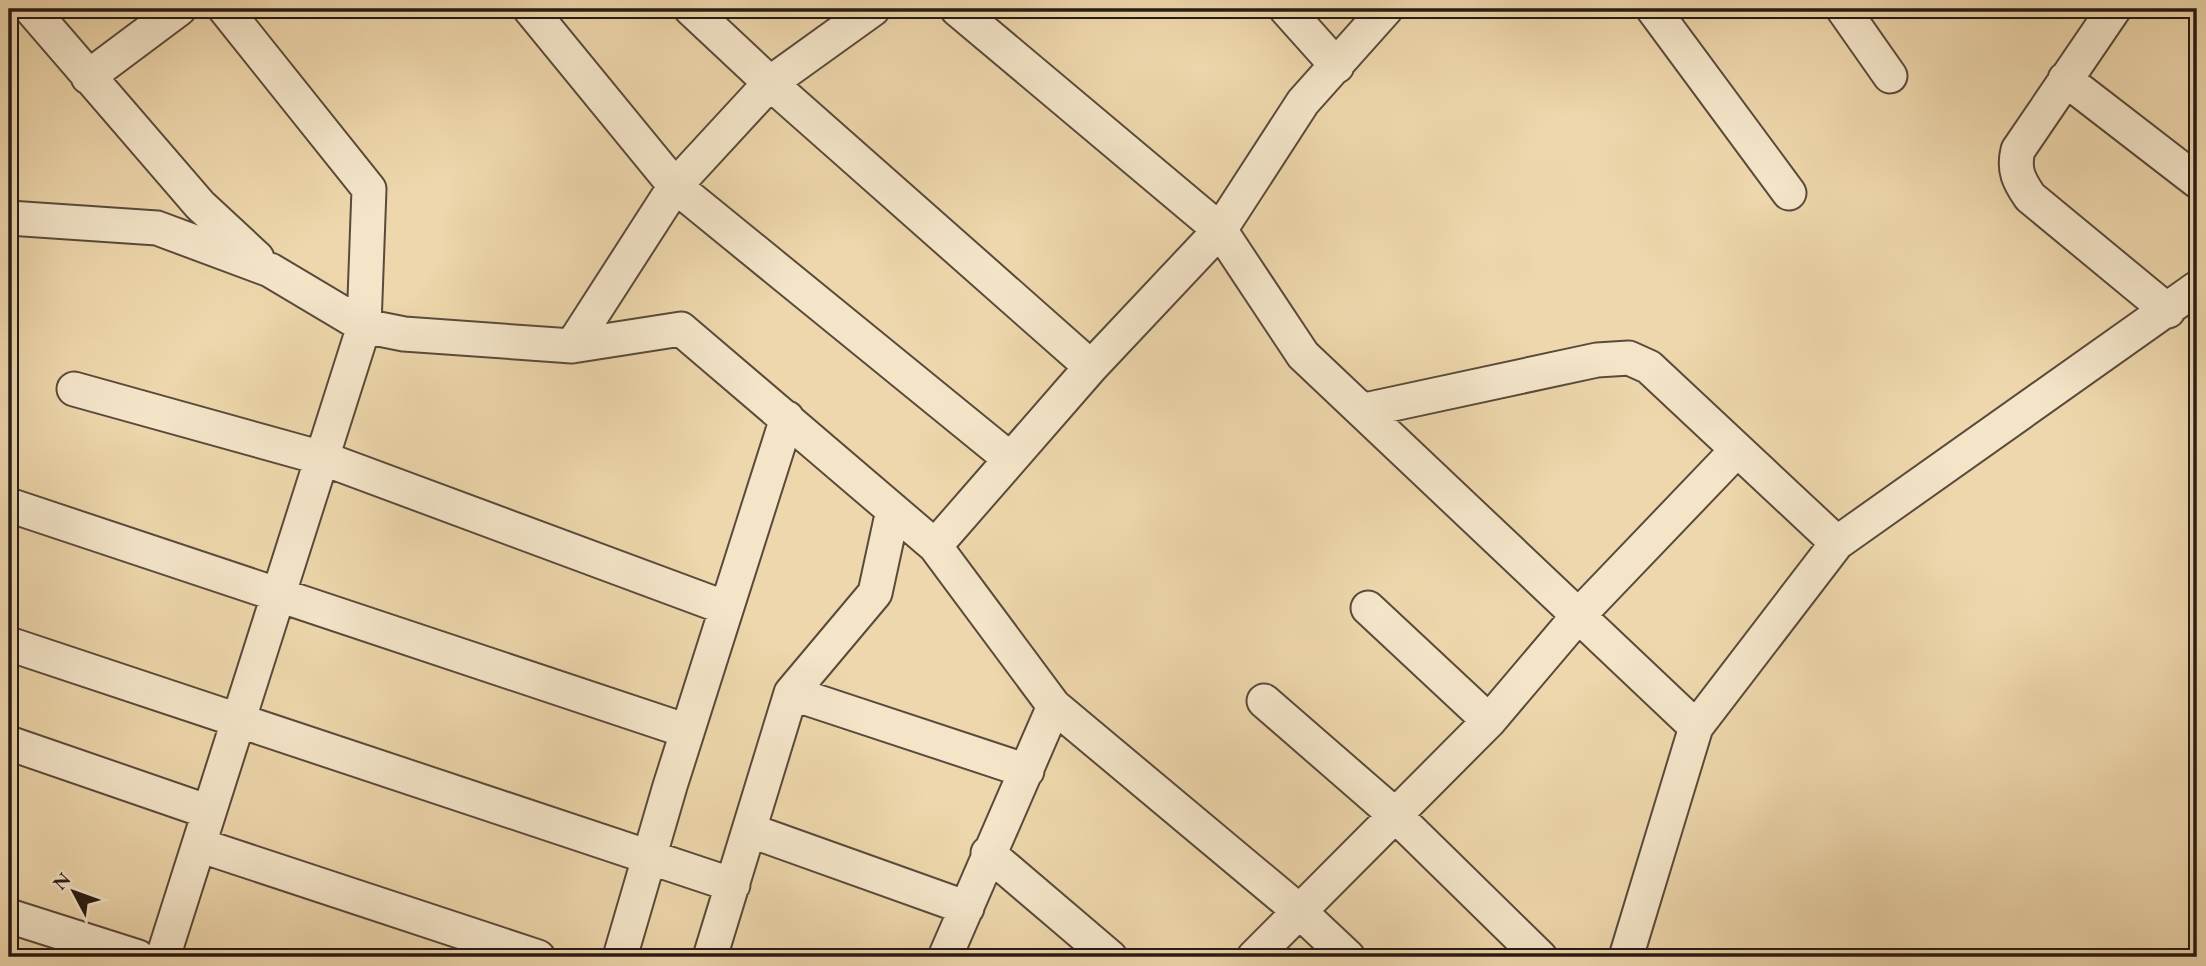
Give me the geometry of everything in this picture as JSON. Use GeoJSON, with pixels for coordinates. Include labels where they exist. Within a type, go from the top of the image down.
{"type":"FeatureCollection","features":[{"type":"Feature","properties":{"kind":"street"},"geometry":{"type":"LineString","coordinates":[[32,9],[200,205],[270,270]]}},
{"type":"Feature","properties":{"kind":"street"},"geometry":{"type":"LineString","coordinates":[[88,77],[179,9]]}},
{"type":"Feature","properties":{"kind":"street"},"geometry":{"type":"LineString","coordinates":[[163,957],[364,326],[369,189],[225,9]]}},
{"type":"Feature","properties":{"kind":"street"},"geometry":{"type":"LineString","coordinates":[[530,9],[676,186],[1010,459]]}},
{"type":"Feature","properties":{"kind":"street"},"geometry":{"type":"LineString","coordinates":[[691,9],[770,83],[1091,366]]}},
{"type":"Feature","properties":{"kind":"street"},"geometry":{"type":"LineString","coordinates":[[572,346],[676,186],[770,83],[873,9]]}},
{"type":"Feature","properties":{"kind":"street"},"geometry":{"type":"LineString","coordinates":[[957,9],[1220,230],[1303,355],[1696,727]]}},
{"type":"Feature","properties":{"kind":"street"},"geometry":{"type":"LineString","coordinates":[[1286,9],[1337,66]]}},
{"type":"Feature","properties":{"kind":"street"},"geometry":{"type":"LineString","coordinates":[[935,546],[1091,366],[1220,230],[1303,102],[1387,9]]}},
{"type":"Feature","properties":{"kind":"street"},"geometry":{"type":"LineString","coordinates":[[1653,9],[1789,193]]}},
{"type":"Feature","properties":{"kind":"street"},"geometry":{"type":"LineString","coordinates":[[1843,9],[1890,76]]}},
{"type":"Feature","properties":{"kind":"street"},"geometry":{"type":"LineString","coordinates":[[2113,9],[2018,150],[2015,162],[2018,179],[2030,197],[2168,311]]}},
{"type":"Feature","properties":{"kind":"street"},"geometry":{"type":"LineString","coordinates":[[2065,79],[2197,181]]}},
{"type":"Feature","properties":{"kind":"street"},"geometry":{"type":"LineString","coordinates":[[9,218],[157,229],[270,270],[364,326],[404,334],[572,346],[681,329],[935,546],[1055,706],[1298,911],[1348,957]]}},
{"type":"Feature","properties":{"kind":"street"},"geometry":{"type":"LineString","coordinates":[[1626,957],[1696,727],[1837,542],[2197,288]]}},
{"type":"Feature","properties":{"kind":"street"},"geometry":{"type":"LineString","coordinates":[[1365,411],[1597,360],[1629,358],[1649,367],[1736,452],[1837,542]]}},
{"type":"Feature","properties":{"kind":"street"},"geometry":{"type":"LineString","coordinates":[[74,389],[322,458],[726,608]]}},
{"type":"Feature","properties":{"kind":"street"},"geometry":{"type":"LineString","coordinates":[[620,957],[687,731],[787,418]]}},
{"type":"Feature","properties":{"kind":"street"},"geometry":{"type":"LineString","coordinates":[[1254,957],[1489,721],[1578,617],[1736,452]]}},
{"type":"Feature","properties":{"kind":"street"},"geometry":{"type":"LineString","coordinates":[[9,505],[687,731]]}},
{"type":"Feature","properties":{"kind":"street"},"geometry":{"type":"LineString","coordinates":[[710,957],[791,693],[875,593],[893,510]]}},
{"type":"Feature","properties":{"kind":"street"},"geometry":{"type":"LineString","coordinates":[[1368,608],[1489,721]]}},
{"type":"Feature","properties":{"kind":"street"},"geometry":{"type":"LineString","coordinates":[[9,644],[733,885]]}},
{"type":"Feature","properties":{"kind":"street"},"geometry":{"type":"LineString","coordinates":[[791,693],[1027,771]]}},
{"type":"Feature","properties":{"kind":"street"},"geometry":{"type":"LineString","coordinates":[[1264,701],[1394,814],[1540,957]]}},
{"type":"Feature","properties":{"kind":"street"},"geometry":{"type":"LineString","coordinates":[[945,957],[988,853],[1055,706]]}},
{"type":"Feature","properties":{"kind":"street"},"geometry":{"type":"LineString","coordinates":[[9,743],[209,812]]}},
{"type":"Feature","properties":{"kind":"street"},"geometry":{"type":"LineString","coordinates":[[749,830],[967,908]]}},
{"type":"Feature","properties":{"kind":"street"},"geometry":{"type":"LineString","coordinates":[[199,845],[538,957]]}},
{"type":"Feature","properties":{"kind":"street"},"geometry":{"type":"LineString","coordinates":[[988,853],[1110,957]]}},
{"type":"Feature","properties":{"kind":"street"},"geometry":{"type":"LineString","coordinates":[[9,916],[138,957]]}}]}
